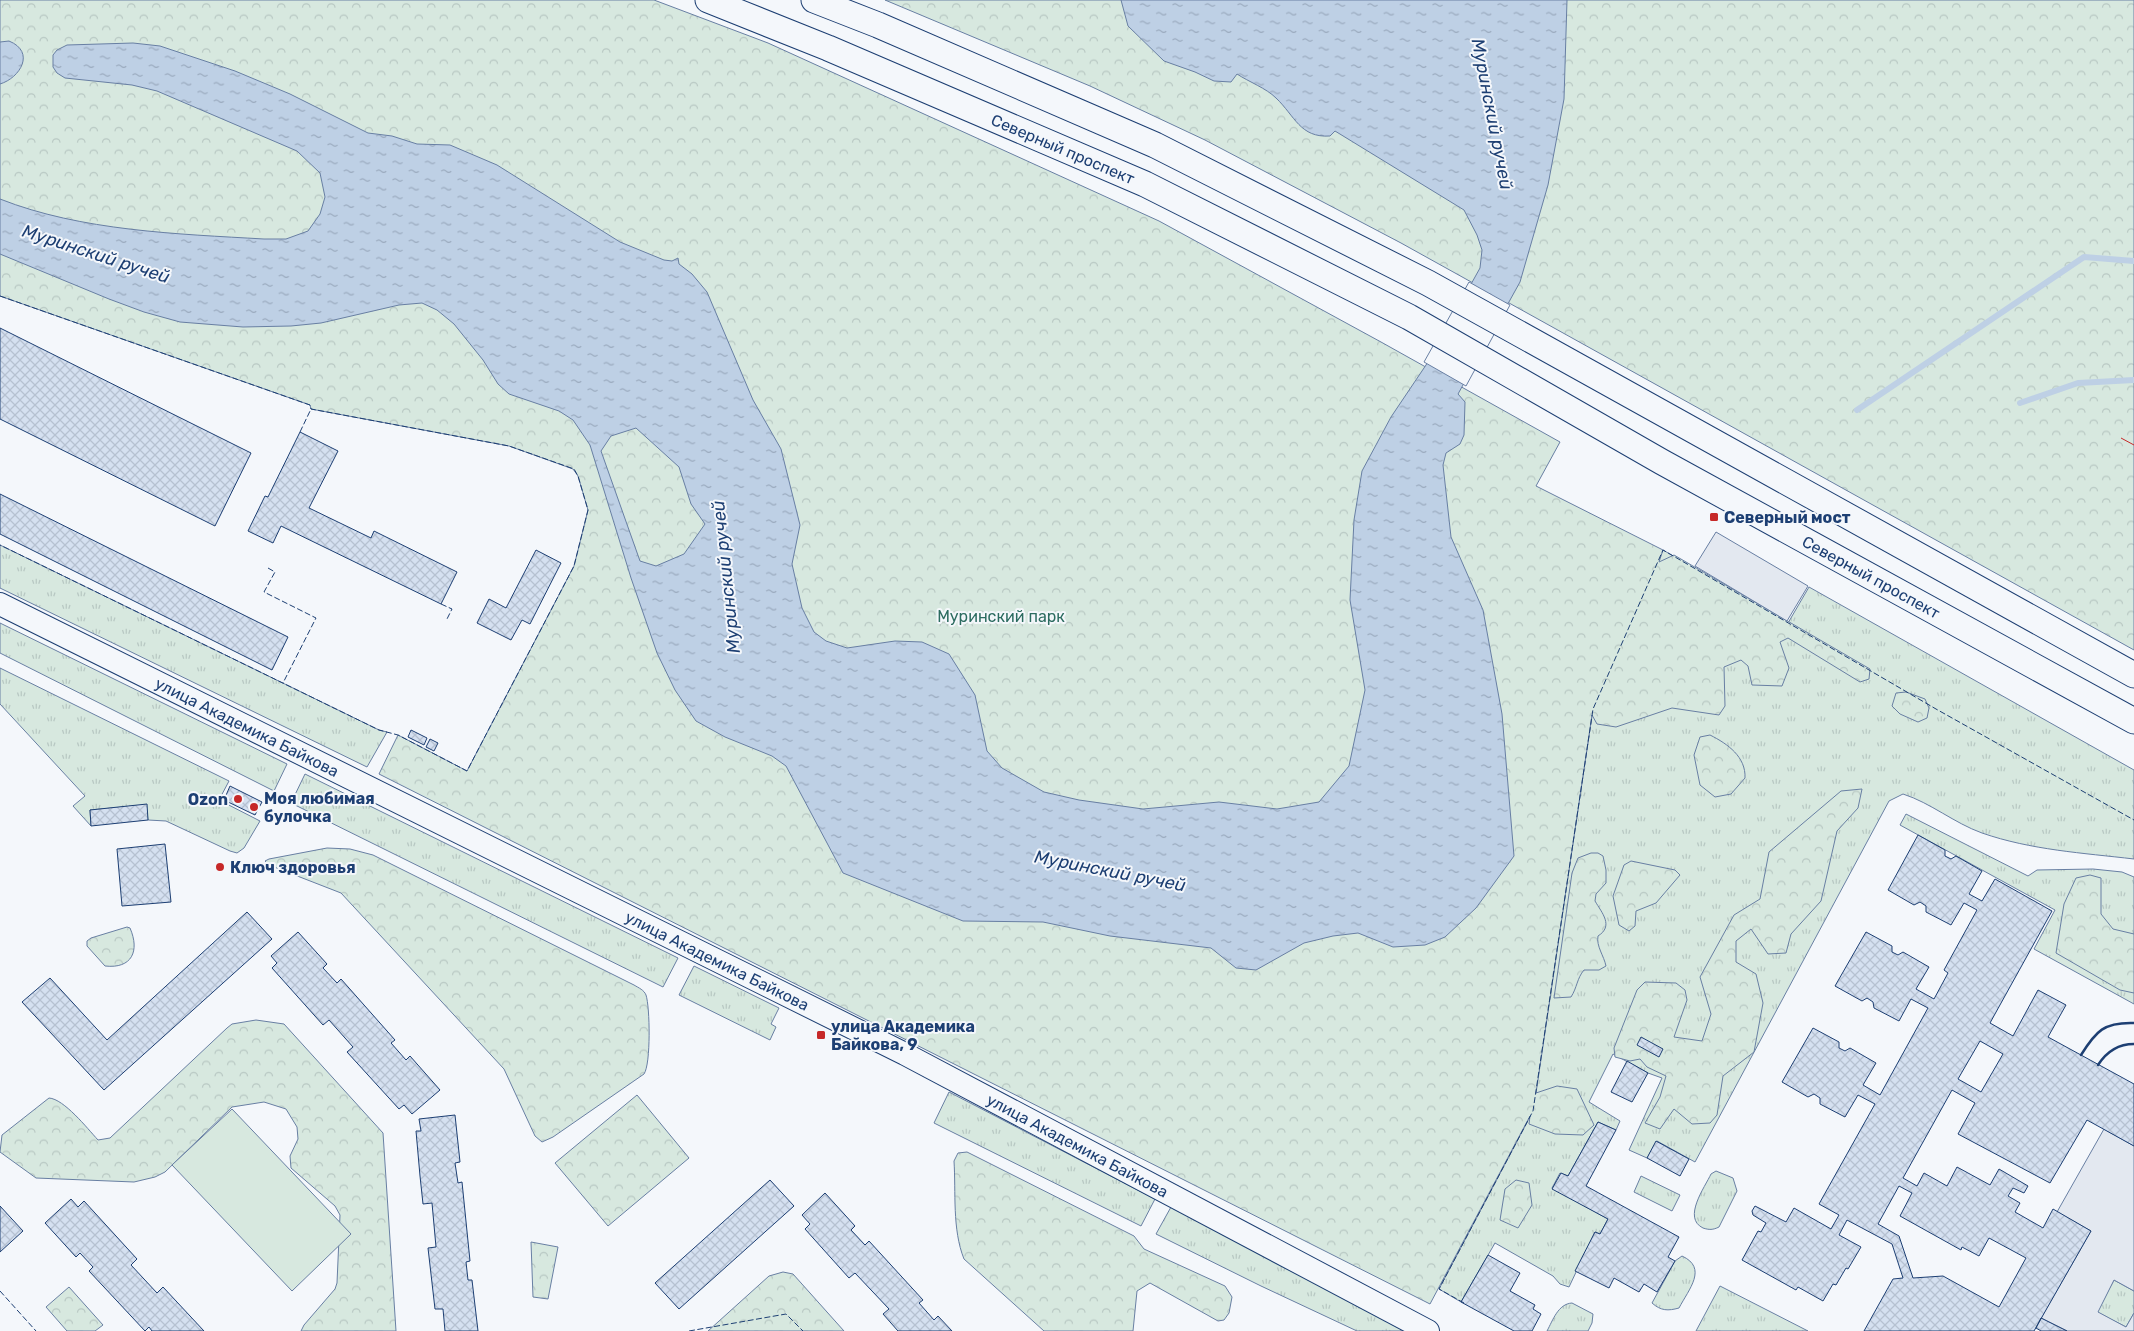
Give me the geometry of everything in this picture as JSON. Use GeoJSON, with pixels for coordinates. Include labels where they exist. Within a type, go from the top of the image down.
{"type":"FeatureCollection","features":[{"type":"Feature","properties":{"kind":"main road","name":"Северный проспект"},"geometry":{"type":"LineString","coordinates":[[708,0],[828,48],[1145,184],[1408,317],[1686,476],[2134,721]]}},
{"type":"Feature","properties":{"kind":"main road"},"geometry":{"type":"LineString","coordinates":[[814,0],[878,25],[1155,145],[1428,283],[2134,675]]}},
{"type":"Feature","properties":{"kind":"street","name":"улица Академика Байкова"},"geometry":{"type":"LineString","coordinates":[[0,604],[905,1054],[1428,1331]]}},
{"type":"Feature","properties":{"kind":"green space","name":"Муринский парк"},"geometry":{"type":"Polygon","coordinates":[[[0,0],[654,0],[768,43],[1159,221],[1560,442],[1536,486],[1663,550],[1659,562],[1674,555],[1870,669],[1869,679],[1860,682],[1788,638],[1780,642],[1789,668],[1782,686],[1752,685],[1748,666],[1741,660],[1724,667],[1725,706],[1719,715],[1672,708],[1616,727],[1597,724],[1592,715],[1536,1093],[1557,1086],[1577,1089],[1594,1125],[1583,1135],[1555,1134],[1529,1124],[1530,1116],[1430,1304],[379,774],[398,735],[467,771],[574,566],[588,510],[578,476],[573,469],[509,446],[311,409],[310,405],[0,296],[0,0]]]}},
{"type":"Feature","properties":{"kind":"green space"},"geometry":{"type":"Polygon","coordinates":[[[885,0],[2134,0],[2134,650],[1401,243],[1205,140],[1090,86],[885,0]]]}},
{"type":"Feature","properties":{"kind":"green space"},"geometry":{"type":"Polygon","coordinates":[[[0,545],[379,730],[387,732],[367,767],[0,588],[0,545]]]}},
{"type":"Feature","properties":{"kind":"green space"},"geometry":{"type":"Polygon","coordinates":[[[1663,550],[1788,623],[1809,587],[2134,770],[2134,859],[2057,850],[2001,839],[1972,829],[1923,802],[1903,794],[1889,801],[1695,1162],[1657,1141],[1647,1158],[1629,1150],[1662,1078],[1648,1073],[1613,1054],[1589,1102],[1620,1121],[1616,1130],[1598,1122],[1568,1176],[1560,1173],[1552,1188],[1608,1219],[1600,1234],[1595,1232],[1569,1287],[1560,1284],[1553,1276],[1495,1243],[1461,1302],[1439,1289],[1533,1111],[1593,709],[1663,550]]]}},
{"type":"Feature","properties":{"kind":"green space"},"geometry":{"type":"Polygon","coordinates":[[[0,623],[287,764],[274,791],[0,653],[0,623]]]}},
{"type":"Feature","properties":{"kind":"green space"},"geometry":{"type":"Polygon","coordinates":[[[0,668],[229,781],[219,800],[260,821],[244,848],[237,853],[230,851],[166,821],[148,820],[146,805],[90,810],[91,826],[73,806],[85,796],[0,704],[0,668]]]}},
{"type":"Feature","properties":{"kind":"green space"},"geometry":{"type":"Polygon","coordinates":[[[1906,692],[1925,699],[1929,708],[1927,718],[1918,722],[1900,714],[1892,706],[1896,693],[1906,692]]]}},
{"type":"Feature","properties":{"kind":"green space"},"geometry":{"type":"Polygon","coordinates":[[[1710,735],[1735,752],[1745,770],[1745,778],[1731,794],[1715,797],[1700,785],[1694,755],[1700,737],[1710,735]]]}},
{"type":"Feature","properties":{"kind":"green space"},"geometry":{"type":"Polygon","coordinates":[[[305,774],[678,958],[663,987],[291,803],[305,774]]]}},
{"type":"Feature","properties":{"kind":"green space"},"geometry":{"type":"Polygon","coordinates":[[[1862,789],[1858,808],[1837,831],[1821,901],[1791,934],[1786,953],[1768,954],[1751,929],[1736,941],[1736,962],[1756,974],[1763,1003],[1754,1052],[1723,1076],[1717,1115],[1710,1123],[1692,1124],[1674,1109],[1660,1129],[1645,1123],[1660,1097],[1666,1076],[1647,1067],[1640,1059],[1630,1061],[1615,1057],[1614,1048],[1637,990],[1645,982],[1676,983],[1685,990],[1687,1000],[1674,1037],[1702,1041],[1711,1014],[1700,977],[1734,915],[1760,899],[1769,852],[1841,791],[1862,789]]]}},
{"type":"Feature","properties":{"kind":"green space"},"geometry":{"type":"Polygon","coordinates":[[[1906,814],[2028,876],[2037,870],[2093,869],[2122,872],[2134,877],[2134,1004],[2034,949],[2055,910],[1900,825],[1906,814]]]}},
{"type":"Feature","properties":{"kind":"green space"},"geometry":{"type":"Polygon","coordinates":[[[327,848],[350,849],[373,855],[641,989],[646,995],[649,1023],[648,1059],[644,1074],[553,1137],[542,1142],[535,1136],[504,1069],[341,893],[269,865],[265,861],[327,848]]]}},
{"type":"Feature","properties":{"kind":"green space"},"geometry":{"type":"Polygon","coordinates":[[[1591,853],[1598,853],[1603,856],[1606,870],[1606,883],[1596,894],[1595,901],[1606,924],[1603,932],[1598,936],[1598,940],[1606,966],[1599,970],[1584,970],[1571,997],[1554,998],[1572,873],[1578,858],[1591,853]]]}},
{"type":"Feature","properties":{"kind":"green space"},"geometry":{"type":"Polygon","coordinates":[[[1631,861],[1675,870],[1680,875],[1656,903],[1636,911],[1635,926],[1629,931],[1619,925],[1613,896],[1624,865],[1631,861]]]}},
{"type":"Feature","properties":{"kind":"green space"},"geometry":{"type":"Polygon","coordinates":[[[2090,875],[2101,878],[2101,914],[2113,929],[2134,934],[2134,993],[2120,990],[2056,953],[2064,904],[2076,878],[2090,875]]]}},
{"type":"Feature","properties":{"kind":"green space"},"geometry":{"type":"Polygon","coordinates":[[[127,927],[130,928],[133,936],[134,951],[131,957],[122,965],[105,966],[87,946],[87,941],[91,938],[127,927]]]}},
{"type":"Feature","properties":{"kind":"green space"},"geometry":{"type":"Polygon","coordinates":[[[694,966],[779,1008],[771,1024],[776,1027],[770,1040],[679,995],[694,966]]]}},
{"type":"Feature","properties":{"kind":"green space"},"geometry":{"type":"Polygon","coordinates":[[[256,1020],[284,1024],[383,1133],[396,1331],[301,1331],[335,1289],[337,1283],[340,1215],[335,1206],[291,1168],[290,1156],[298,1139],[297,1127],[286,1109],[264,1102],[232,1107],[165,1172],[155,1177],[134,1182],[36,1178],[0,1152],[2,1135],[49,1098],[61,1103],[68,1109],[98,1140],[110,1138],[227,1028],[232,1024],[256,1020]]]}},
{"type":"Feature","properties":{"kind":"green space"},"geometry":{"type":"Polygon","coordinates":[[[949,1092],[1155,1199],[1141,1226],[934,1123],[949,1092]]]}},
{"type":"Feature","properties":{"kind":"green space"},"geometry":{"type":"Polygon","coordinates":[[[637,1095],[689,1158],[608,1226],[555,1163],[637,1095]]]}},
{"type":"Feature","properties":{"kind":"green space"},"geometry":{"type":"Polygon","coordinates":[[[232,1109],[351,1234],[292,1291],[172,1165],[232,1109]]]}},
{"type":"Feature","properties":{"kind":"green space"},"geometry":{"type":"Polygon","coordinates":[[[967,1152],[1134,1236],[1144,1249],[1225,1286],[1232,1297],[1229,1313],[1224,1320],[1218,1321],[1150,1283],[1137,1291],[1133,1331],[1044,1331],[964,1259],[956,1223],[954,1161],[958,1153],[967,1152]]]}},
{"type":"Feature","properties":{"kind":"green space"},"geometry":{"type":"Polygon","coordinates":[[[1716,1171],[1733,1178],[1737,1191],[1719,1227],[1707,1229],[1697,1223],[1695,1210],[1700,1194],[1711,1174],[1716,1171]]]}},
{"type":"Feature","properties":{"kind":"green space"},"geometry":{"type":"Polygon","coordinates":[[[1641,1176],[1680,1195],[1672,1211],[1634,1192],[1641,1176]]]}},
{"type":"Feature","properties":{"kind":"green space"},"geometry":{"type":"Polygon","coordinates":[[[1516,1180],[1529,1183],[1532,1205],[1518,1228],[1500,1220],[1505,1189],[1516,1180]]]}},
{"type":"Feature","properties":{"kind":"green space"},"geometry":{"type":"Polygon","coordinates":[[[1171,1207],[1402,1328],[1401,1331],[1357,1331],[1156,1234],[1171,1207]]]}},
{"type":"Feature","properties":{"kind":"green space"},"geometry":{"type":"Polygon","coordinates":[[[531,1242],[558,1247],[548,1299],[533,1297],[531,1242]]]}},
{"type":"Feature","properties":{"kind":"green space"},"geometry":{"type":"Polygon","coordinates":[[[1682,1256],[1690,1261],[1694,1267],[1695,1273],[1691,1286],[1679,1308],[1668,1310],[1658,1308],[1652,1303],[1675,1261],[1682,1256]]]}},
{"type":"Feature","properties":{"kind":"green space"},"geometry":{"type":"Polygon","coordinates":[[[783,1272],[793,1274],[844,1331],[708,1331],[769,1276],[783,1272]]]}},
{"type":"Feature","properties":{"kind":"green space"},"geometry":{"type":"Polygon","coordinates":[[[2114,1280],[2134,1291],[2134,1313],[2126,1327],[2097,1312],[2114,1280]]]}},
{"type":"Feature","properties":{"kind":"green space"},"geometry":{"type":"Polygon","coordinates":[[[1720,1286],[1808,1331],[1696,1331],[1720,1286]]]}},
{"type":"Feature","properties":{"kind":"green space"},"geometry":{"type":"Polygon","coordinates":[[[69,1287],[103,1325],[95,1331],[67,1331],[46,1307],[69,1287]]]}},
{"type":"Feature","properties":{"kind":"green space"},"geometry":{"type":"Polygon","coordinates":[[[1572,1303],[1593,1314],[1592,1323],[1588,1331],[1547,1331],[1560,1309],[1572,1303]]]}},
{"type":"Feature","properties":{"kind":"shaded area"},"geometry":{"type":"Polygon","coordinates":[[[1716,532],[1808,586],[1787,621],[1695,566],[1716,532]]]}},
{"type":"Feature","properties":{"kind":"shaded area"},"geometry":{"type":"Polygon","coordinates":[[[2104,1129],[2134,1146],[2134,1291],[2114,1280],[2098,1312],[2126,1327],[2134,1313],[2134,1331],[2067,1331],[2041,1318],[2091,1231],[2057,1212],[2104,1129]]]}},
{"type":"Feature","properties":{"kind":"water","name":"Муринский ручей"},"geometry":{"type":"Polygon","coordinates":[[[1121,0],[1567,0],[1564,99],[1548,185],[1520,282],[1458,394],[1465,402],[1464,435],[1460,444],[1446,453],[1443,465],[1451,537],[1483,610],[1502,714],[1514,856],[1476,908],[1445,937],[1425,945],[1393,947],[1358,933],[1333,936],[1304,943],[1256,970],[1236,968],[1211,948],[1110,936],[1043,922],[963,921],[843,873],[786,766],[772,756],[725,737],[696,721],[675,690],[657,653],[631,578],[590,445],[573,420],[559,411],[509,394],[498,384],[483,360],[454,324],[437,310],[422,303],[399,305],[321,323],[291,326],[243,327],[180,322],[144,312],[109,299],[0,254],[0,199],[31,210],[96,224],[164,233],[264,239],[286,239],[308,231],[320,214],[325,197],[320,173],[297,151],[157,91],[132,85],[65,78],[57,73],[53,67],[53,55],[57,50],[67,45],[133,43],[160,46],[235,71],[290,94],[368,133],[392,136],[417,144],[450,145],[497,165],[620,242],[664,260],[672,261],[678,258],[679,264],[692,274],[707,292],[753,400],[781,449],[800,525],[792,564],[802,608],[814,632],[826,641],[847,648],[895,641],[922,642],[949,654],[975,695],[987,751],[1002,768],[1044,792],[1079,800],[1143,809],[1219,802],[1277,809],[1319,802],[1349,766],[1365,690],[1350,600],[1354,520],[1362,471],[1391,417],[1426,365],[1480,268],[1482,250],[1477,235],[1464,210],[1335,131],[1330,136],[1320,136],[1305,130],[1272,94],[1237,74],[1231,82],[1214,81],[1164,61],[1128,26],[1121,0]],[[636,428],[611,436],[601,451],[640,561],[656,566],[684,554],[705,524],[691,504],[679,467],[636,428]]]}},
{"type":"Feature","properties":{"kind":"water"},"geometry":{"type":"Polygon","coordinates":[[[9,41],[22,52],[22,64],[14,76],[0,84],[0,42],[9,41]]]}},
{"type":"Feature","properties":{"kind":"pier"},"geometry":{"type":"Polygon","coordinates":[[[1469,282],[1510,305],[1466,386],[1424,362],[1469,282]]]}},
{"type":"Feature","properties":{"kind":"building"},"geometry":{"type":"Polygon","coordinates":[[[0,328],[251,453],[215,526],[0,419],[0,328]]]}},
{"type":"Feature","properties":{"kind":"building"},"geometry":{"type":"Polygon","coordinates":[[[300,432],[338,451],[309,508],[371,538],[374,531],[457,572],[441,604],[281,526],[273,543],[248,531],[265,496],[268,497],[300,432]]]}},
{"type":"Feature","properties":{"kind":"building"},"geometry":{"type":"Polygon","coordinates":[[[0,494],[288,637],[272,670],[0,534],[0,494]]]}},
{"type":"Feature","properties":{"kind":"building"},"geometry":{"type":"Polygon","coordinates":[[[536,550],[561,563],[530,624],[522,620],[511,640],[477,623],[489,599],[506,608],[536,550]]]}},
{"type":"Feature","properties":{"kind":"building"},"geometry":{"type":"Polygon","coordinates":[[[411,730],[427,738],[424,745],[408,737],[411,730]]]}},
{"type":"Feature","properties":{"kind":"building"},"geometry":{"type":"Polygon","coordinates":[[[430,739],[438,743],[434,751],[426,747],[430,739]]]}},
{"type":"Feature","properties":{"kind":"building"},"geometry":{"type":"Polygon","coordinates":[[[230,786],[262,802],[255,815],[224,800],[230,786]]]}},
{"type":"Feature","properties":{"kind":"building"},"geometry":{"type":"Polygon","coordinates":[[[147,804],[148,820],[91,826],[90,810],[147,804]]]}},
{"type":"Feature","properties":{"kind":"building"},"geometry":{"type":"Polygon","coordinates":[[[1918,835],[1945,850],[1945,856],[1951,859],[1956,856],[1982,871],[1969,894],[1982,901],[1995,879],[2052,911],[1990,1023],[2013,1036],[2038,990],[2066,1005],[2048,1037],[2134,1084],[2134,1146],[2087,1120],[2050,1183],[1958,1134],[1975,1103],[1952,1090],[1903,1178],[1917,1186],[1924,1173],[1947,1186],[1957,1167],[1990,1185],[1999,1169],[2028,1186],[2024,1193],[2013,1188],[2008,1196],[2020,1203],[2015,1212],[2043,1228],[2053,1209],[2091,1231],[2034,1331],[1864,1331],[1893,1279],[1903,1278],[1892,1244],[1847,1220],[1839,1235],[1861,1247],[1848,1269],[1846,1268],[1836,1285],[1833,1284],[1823,1301],[1798,1287],[1796,1290],[1742,1260],[1758,1231],[1761,1232],[1766,1223],[1753,1215],[1752,1211],[1755,1206],[1786,1222],[1794,1208],[1831,1229],[1839,1215],[1819,1204],[1875,1104],[1858,1095],[1845,1117],[1820,1104],[1820,1098],[1814,1094],[1808,1097],[1782,1082],[1813,1028],[1839,1042],[1839,1048],[1845,1051],[1850,1048],[1876,1063],[1863,1085],[1880,1095],[1928,1008],[1911,999],[1899,1021],[1874,1008],[1873,1002],[1867,998],[1862,1001],[1835,986],[1866,932],[1892,946],[1892,952],[1898,955],[1903,952],[1929,967],[1916,989],[1934,999],[1948,973],[1944,970],[1977,910],[1964,903],[1951,925],[1926,912],[1926,906],[1920,902],[1914,905],[1888,890],[1918,835]],[[1980,1041],[1958,1079],[1981,1092],[2003,1054],[1980,1041]],[[1899,1186],[1878,1224],[1899,1236],[1913,1278],[1943,1276],[1999,1307],[2026,1258],[1989,1238],[1979,1256],[1962,1247],[1961,1250],[1900,1216],[1912,1193],[1899,1186]]]}},
{"type":"Feature","properties":{"kind":"building"},"geometry":{"type":"Polygon","coordinates":[[[165,844],[171,902],[122,906],[117,849],[165,844]]]}},
{"type":"Feature","properties":{"kind":"building"},"geometry":{"type":"Polygon","coordinates":[[[247,912],[272,939],[104,1090],[22,1002],[50,978],[107,1040],[247,912]]]}},
{"type":"Feature","properties":{"kind":"building"},"geometry":{"type":"Polygon","coordinates":[[[298,932],[327,964],[323,968],[337,983],[341,979],[395,1040],[391,1043],[406,1060],[410,1056],[440,1090],[412,1114],[404,1105],[399,1109],[347,1052],[353,1047],[329,1020],[323,1025],[272,968],[277,963],[271,956],[298,932]]]}},
{"type":"Feature","properties":{"kind":"building"},"geometry":{"type":"Polygon","coordinates":[[[1641,1037],[1663,1049],[1659,1057],[1637,1045],[1641,1037]]]}},
{"type":"Feature","properties":{"kind":"building"},"geometry":{"type":"Polygon","coordinates":[[[1627,1061],[1648,1073],[1632,1102],[1611,1092],[1627,1061]]]}},
{"type":"Feature","properties":{"kind":"building"},"geometry":{"type":"Polygon","coordinates":[[[455,1115],[460,1162],[455,1163],[458,1183],[462,1182],[470,1261],[466,1262],[468,1280],[472,1280],[478,1331],[445,1331],[443,1309],[435,1309],[428,1248],[436,1247],[432,1203],[423,1204],[420,1176],[416,1131],[421,1131],[419,1119],[455,1115]]]}},
{"type":"Feature","properties":{"kind":"building"},"geometry":{"type":"Polygon","coordinates":[[[1598,1122],[1616,1130],[1586,1186],[1679,1237],[1668,1257],[1675,1261],[1657,1292],[1644,1284],[1639,1292],[1614,1278],[1609,1288],[1575,1271],[1595,1232],[1600,1234],[1608,1219],[1552,1189],[1561,1173],[1568,1176],[1598,1122]]]}},
{"type":"Feature","properties":{"kind":"building"},"geometry":{"type":"Polygon","coordinates":[[[1656,1141],[1689,1159],[1680,1176],[1647,1158],[1656,1141]]]}},
{"type":"Feature","properties":{"kind":"building"},"geometry":{"type":"Polygon","coordinates":[[[770,1180],[794,1206],[679,1309],[655,1283],[770,1180]]]}},
{"type":"Feature","properties":{"kind":"building"},"geometry":{"type":"Polygon","coordinates":[[[825,1193],[855,1226],[851,1230],[865,1245],[869,1241],[923,1300],[919,1303],[934,1320],[938,1316],[952,1331],[898,1331],[883,1314],[889,1309],[855,1273],[849,1278],[805,1229],[810,1224],[802,1215],[825,1193]]]}},
{"type":"Feature","properties":{"kind":"building"},"geometry":{"type":"Polygon","coordinates":[[[71,1199],[78,1207],[84,1201],[137,1259],[131,1265],[157,1293],[163,1287],[204,1331],[152,1331],[149,1327],[145,1331],[89,1271],[93,1267],[80,1253],[76,1257],[45,1223],[71,1199]]]}},
{"type":"Feature","properties":{"kind":"building"},"geometry":{"type":"Polygon","coordinates":[[[0,1206],[23,1231],[0,1252],[0,1206]]]}},
{"type":"Feature","properties":{"kind":"building"},"geometry":{"type":"Polygon","coordinates":[[[1488,1255],[1520,1273],[1510,1291],[1535,1305],[1533,1309],[1541,1314],[1532,1331],[1514,1331],[1461,1302],[1488,1255]]]}},
{"type":"Feature","properties":{"kind":"building"},"geometry":{"type":"Polygon","coordinates":[[[2041,1318],[2067,1331],[2041,1331],[2036,1328],[2041,1318]]]}},
{"type":"Feature","properties":{"kind":"waterway"},"geometry":{"type":"LineString","coordinates":[[1857,410],[2084,257],[2134,261]]}},
{"type":"Feature","properties":{"kind":"waterway"},"geometry":{"type":"LineString","coordinates":[[2020,403],[2078,383],[2134,380]]}},
{"type":"Feature","properties":{"kind":"fence"},"geometry":{"type":"LineString","coordinates":[[0,296],[310,405],[311,409],[509,446],[574,469],[578,476],[588,510],[574,566],[467,771],[398,735],[379,730],[0,545]]}},
{"type":"Feature","properties":{"kind":"fence"},"geometry":{"type":"LineString","coordinates":[[300,432],[311,409]]}},
{"type":"Feature","properties":{"kind":"fence"},"geometry":{"type":"LineString","coordinates":[[1464,1303],[1439,1289],[1533,1111],[1593,709],[1663,550],[1936,709],[2134,820]]}},
{"type":"Feature","properties":{"kind":"fence"},"geometry":{"type":"LineString","coordinates":[[268,568],[275,572],[264,592],[316,618],[283,683]]}},
{"type":"Feature","properties":{"kind":"fence"},"geometry":{"type":"LineString","coordinates":[[441,604],[452,609],[446,621]]}},
{"type":"Feature","properties":{"kind":"fence"},"geometry":{"type":"LineString","coordinates":[[0,1291],[36,1331]]}},
{"type":"Feature","properties":{"kind":"fence"},"geometry":{"type":"LineString","coordinates":[[689,1331],[786,1314],[803,1331]]}},
{"type":"Feature","properties":{"kind":"wall"},"geometry":{"type":"LineString","coordinates":[[2081,1055],[2096,1034],[2108,1026],[2134,1023]]}},
{"type":"Feature","properties":{"kind":"wall"},"geometry":{"type":"LineString","coordinates":[[2098,1065],[2113,1049],[2123,1045],[2134,1044]]}},
{"type":"Feature","properties":{"kind":"power"},"geometry":{"type":"LineString","coordinates":[[2121,438],[2134,445]]}},
{"type":"Feature","properties":{"kind":"place","name":"Северный мост"},"geometry":{"type":"Point","coordinates":[1714,517]}},
{"type":"Feature","properties":{"kind":"place","name":"Ozon"},"geometry":{"type":"Point","coordinates":[238,799]}},
{"type":"Feature","properties":{"kind":"place","name":"Моя любимая булочка"},"geometry":{"type":"Point","coordinates":[254,807]}},
{"type":"Feature","properties":{"kind":"place","name":"Ключ здоровья"},"geometry":{"type":"Point","coordinates":[220,867]}},
{"type":"Feature","properties":{"kind":"place","name":"улица Академика Байкова, 9"},"geometry":{"type":"Point","coordinates":[821,1035]}}]}
